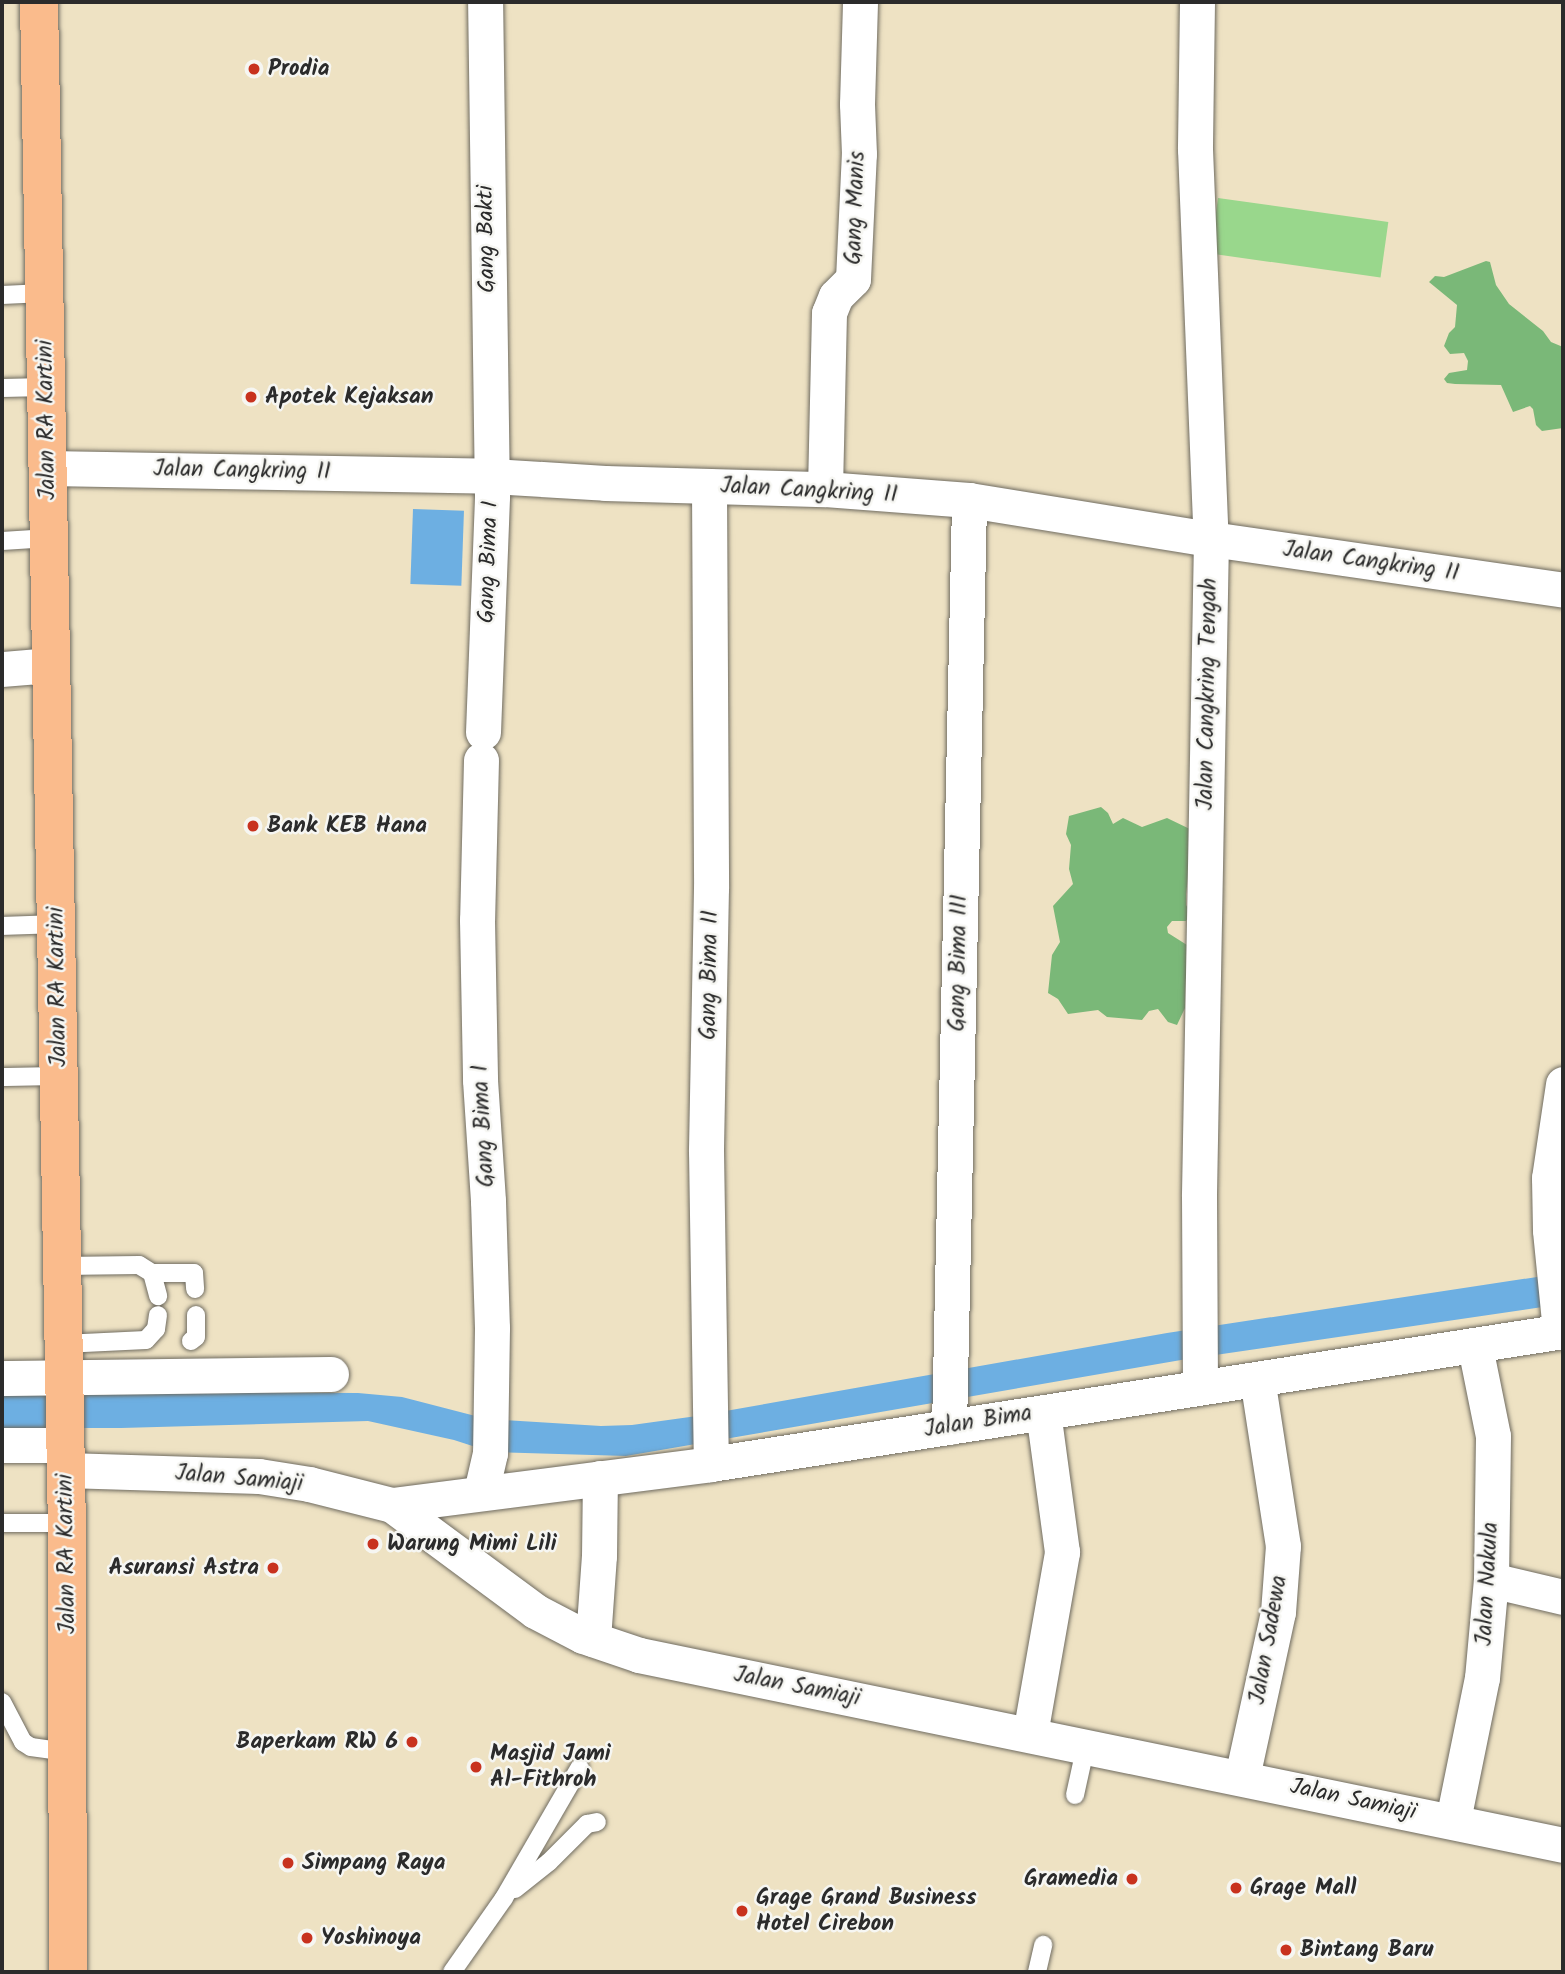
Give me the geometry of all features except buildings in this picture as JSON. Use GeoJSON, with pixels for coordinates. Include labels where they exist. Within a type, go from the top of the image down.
{"type":"FeatureCollection","features":[{"type":"Feature","properties":{"kind":"main road","name":"Jalan RA Kartini"},"geometry":{"type":"LineString","coordinates":[[38,2],[66,1449],[68,1972]]}},
{"type":"Feature","properties":{"kind":"street","name":"Gang Bakti"},"geometry":{"type":"LineString","coordinates":[[485,2],[486,241],[492,476]]}},
{"type":"Feature","properties":{"kind":"street","name":"Gang Manis"},"geometry":{"type":"LineString","coordinates":[[825,489],[829,313],[836,296],[853,279],[859,153],[857,104],[860,2]]}},
{"type":"Feature","properties":{"kind":"street","name":"Jalan Cangkring Tengah"},"geometry":{"type":"LineString","coordinates":[[1197,2],[1195,149],[1211,539],[1199,1135],[1199,1377]]}},
{"type":"Feature","properties":{"kind":"street","name":"Jalan Cangkring II"},"geometry":{"type":"LineString","coordinates":[[48,468],[492,476],[825,489],[969,500],[1211,539],[1563,590]]}},
{"type":"Feature","properties":{"kind":"street","name":"Gang Bima I"},"geometry":{"type":"LineString","coordinates":[[481,1492],[490,1453],[491,1412],[488,1201],[480,1080],[477,933],[492,476]]}},
{"type":"Feature","properties":{"kind":"street","name":"Gang Bima II"},"geometry":{"type":"LineString","coordinates":[[709,486],[711,888],[706,1151],[710,1456]]}},
{"type":"Feature","properties":{"kind":"street","name":"Gang Bima III"},"geometry":{"type":"LineString","coordinates":[[948,1415],[969,500]]}},
{"type":"Feature","properties":{"kind":"street"},"geometry":{"type":"LineString","coordinates":[[2,669],[51,665]]}},
{"type":"Feature","properties":{"kind":"street"},"geometry":{"type":"LineString","coordinates":[[1560,1324],[1552,1254],[1549,1178],[1563,1084]]}},
{"type":"Feature","properties":{"kind":"street","name":"Jalan Bima"},"geometry":{"type":"LineString","coordinates":[[392,1505],[600,1478],[948,1415],[1043,1412],[1199,1377],[1257,1378],[1475,1347],[1560,1324]]}},
{"type":"Feature","properties":{"kind":"street","name":"Jalan Nakula"},"geometry":{"type":"LineString","coordinates":[[1452,1821],[1482,1678],[1491,1580],[1493,1436],[1475,1347]]}},
{"type":"Feature","properties":{"kind":"street"},"geometry":{"type":"LineString","coordinates":[[2,1378],[64,1369],[331,1374]]}},
{"type":"Feature","properties":{"kind":"street","name":"Jalan Sadewa"},"geometry":{"type":"LineString","coordinates":[[1242,1777],[1278,1612],[1283,1546],[1257,1378]]}},
{"type":"Feature","properties":{"kind":"street"},"geometry":{"type":"LineString","coordinates":[[1030,1734],[1062,1552],[1043,1412]]}},
{"type":"Feature","properties":{"kind":"street","name":"Jalan Samiaji"},"geometry":{"type":"LineString","coordinates":[[2,1445],[66,1449],[259,1476],[309,1484],[392,1505],[535,1611],[593,1639],[639,1655],[1563,1845]]}},
{"type":"Feature","properties":{"kind":"street"},"geometry":{"type":"LineString","coordinates":[[593,1639],[599,1556],[600,1478]]}},
{"type":"Feature","properties":{"kind":"street"},"geometry":{"type":"LineString","coordinates":[[1491,1580],[1563,1597]]}},
{"type":"Feature","properties":{"kind":"lane"},"geometry":{"type":"LineString","coordinates":[[2,295],[44,293]]}},
{"type":"Feature","properties":{"kind":"lane"},"geometry":{"type":"LineString","coordinates":[[2,388],[46,387]]}},
{"type":"Feature","properties":{"kind":"lane"},"geometry":{"type":"LineString","coordinates":[[2,541],[49,538]]}},
{"type":"Feature","properties":{"kind":"lane"},"geometry":{"type":"LineString","coordinates":[[2,926],[57,924]]}},
{"type":"Feature","properties":{"kind":"lane"},"geometry":{"type":"LineString","coordinates":[[2,1077],[60,1076]]}},
{"type":"Feature","properties":{"kind":"lane"},"geometry":{"type":"LineString","coordinates":[[62,1266],[138,1265],[152,1273],[194,1273],[195,1289]]}},
{"type":"Feature","properties":{"kind":"lane"},"geometry":{"type":"LineString","coordinates":[[152,1273],[158,1296]]}},
{"type":"Feature","properties":{"kind":"lane"},"geometry":{"type":"LineString","coordinates":[[64,1369],[146,1340],[156,1329],[158,1315]]}},
{"type":"Feature","properties":{"kind":"lane"},"geometry":{"type":"LineString","coordinates":[[191,1341],[196,1336],[196,1315]]}},
{"type":"Feature","properties":{"kind":"lane"},"geometry":{"type":"LineString","coordinates":[[2,1523],[67,1523]]}},
{"type":"Feature","properties":{"kind":"lane"},"geometry":{"type":"LineString","coordinates":[[2,1702],[23,1742],[31,1747],[68,1752]]}},
{"type":"Feature","properties":{"kind":"lane"},"geometry":{"type":"LineString","coordinates":[[1075,1795],[1086,1745]]}},
{"type":"Feature","properties":{"kind":"lane"},"geometry":{"type":"LineString","coordinates":[[452,1972],[504,1898],[580,1767]]}},
{"type":"Feature","properties":{"kind":"lane"},"geometry":{"type":"LineString","coordinates":[[504,1898],[549,1861],[587,1824],[597,1822]]}},
{"type":"Feature","properties":{"kind":"lane"},"geometry":{"type":"LineString","coordinates":[[1037,1972],[1043,1944]]}},
{"type":"Feature","properties":{"kind":"green space"},"geometry":{"type":"Polygon","coordinates":[[[1218,198],[1388,222],[1381,277],[1210,253],[1218,198]]]}},
{"type":"Feature","properties":{"kind":"green space"},"geometry":{"type":"Polygon","coordinates":[[[1486,261],[1490,262],[1496,285],[1509,304],[1543,331],[1551,342],[1563,347],[1563,428],[1542,431],[1536,425],[1530,406],[1513,412],[1501,385],[1455,384],[1447,383],[1444,379],[1449,373],[1467,370],[1468,361],[1464,353],[1450,354],[1444,346],[1449,333],[1455,327],[1457,305],[1429,282],[1435,276],[1444,277],[1486,261]]]}},
{"type":"Feature","properties":{"kind":"green space"},"geometry":{"type":"Polygon","coordinates":[[[1101,807],[1108,813],[1113,824],[1123,818],[1142,827],[1167,818],[1194,831],[1186,894],[1186,905],[1191,913],[1186,921],[1172,921],[1167,927],[1168,933],[1187,945],[1185,1008],[1177,1025],[1168,1022],[1158,1009],[1149,1011],[1142,1020],[1107,1017],[1098,1010],[1068,1014],[1058,999],[1048,993],[1052,955],[1060,942],[1053,906],[1073,884],[1069,869],[1071,845],[1066,834],[1069,816],[1101,807]]]}},
{"type":"Feature","properties":{"kind":"water"},"geometry":{"type":"Polygon","coordinates":[[[413,509],[464,511],[461,586],[410,584],[413,509]]]}},
{"type":"Feature","properties":{"kind":"water"},"geometry":{"type":"Polygon","coordinates":[[[1563,1273],[1563,1304],[1181,1360],[626,1456],[491,1452],[454,1440],[368,1421],[121,1428],[2,1428],[2,1395],[107,1395],[121,1392],[358,1393],[402,1397],[487,1419],[601,1426],[632,1425],[697,1416],[1167,1333],[1563,1273]]]}},
{"type":"Feature","properties":{"kind":"place","name":"Prodia"},"geometry":{"type":"Point","coordinates":[254,69]}},
{"type":"Feature","properties":{"kind":"place","name":"Apotek Kejaksan"},"geometry":{"type":"Point","coordinates":[251,397]}},
{"type":"Feature","properties":{"kind":"place","name":"Bank KEB Hana"},"geometry":{"type":"Point","coordinates":[253,826]}},
{"type":"Feature","properties":{"kind":"place","name":"Warung Mimi Lili"},"geometry":{"type":"Point","coordinates":[373,1544]}},
{"type":"Feature","properties":{"kind":"place","name":"Asuransi Astra"},"geometry":{"type":"Point","coordinates":[273,1568]}},
{"type":"Feature","properties":{"kind":"place","name":"Baperkam RW 6"},"geometry":{"type":"Point","coordinates":[412,1742]}},
{"type":"Feature","properties":{"kind":"place","name":"Masjid Jami Al-Fithroh"},"geometry":{"type":"Point","coordinates":[476,1767]}},
{"type":"Feature","properties":{"kind":"place","name":"Simpang Raya"},"geometry":{"type":"Point","coordinates":[288,1863]}},
{"type":"Feature","properties":{"kind":"place","name":"Gramedia"},"geometry":{"type":"Point","coordinates":[1132,1879]}},
{"type":"Feature","properties":{"kind":"place","name":"Grage Mall"},"geometry":{"type":"Point","coordinates":[1236,1888]}},
{"type":"Feature","properties":{"kind":"place","name":"Grage Grand Business Hotel Cirebon"},"geometry":{"type":"Point","coordinates":[742,1911]}},
{"type":"Feature","properties":{"kind":"place","name":"Yoshinoya"},"geometry":{"type":"Point","coordinates":[307,1938]}},
{"type":"Feature","properties":{"kind":"place","name":"Bintang Baru"},"geometry":{"type":"Point","coordinates":[1286,1950]}}]}
